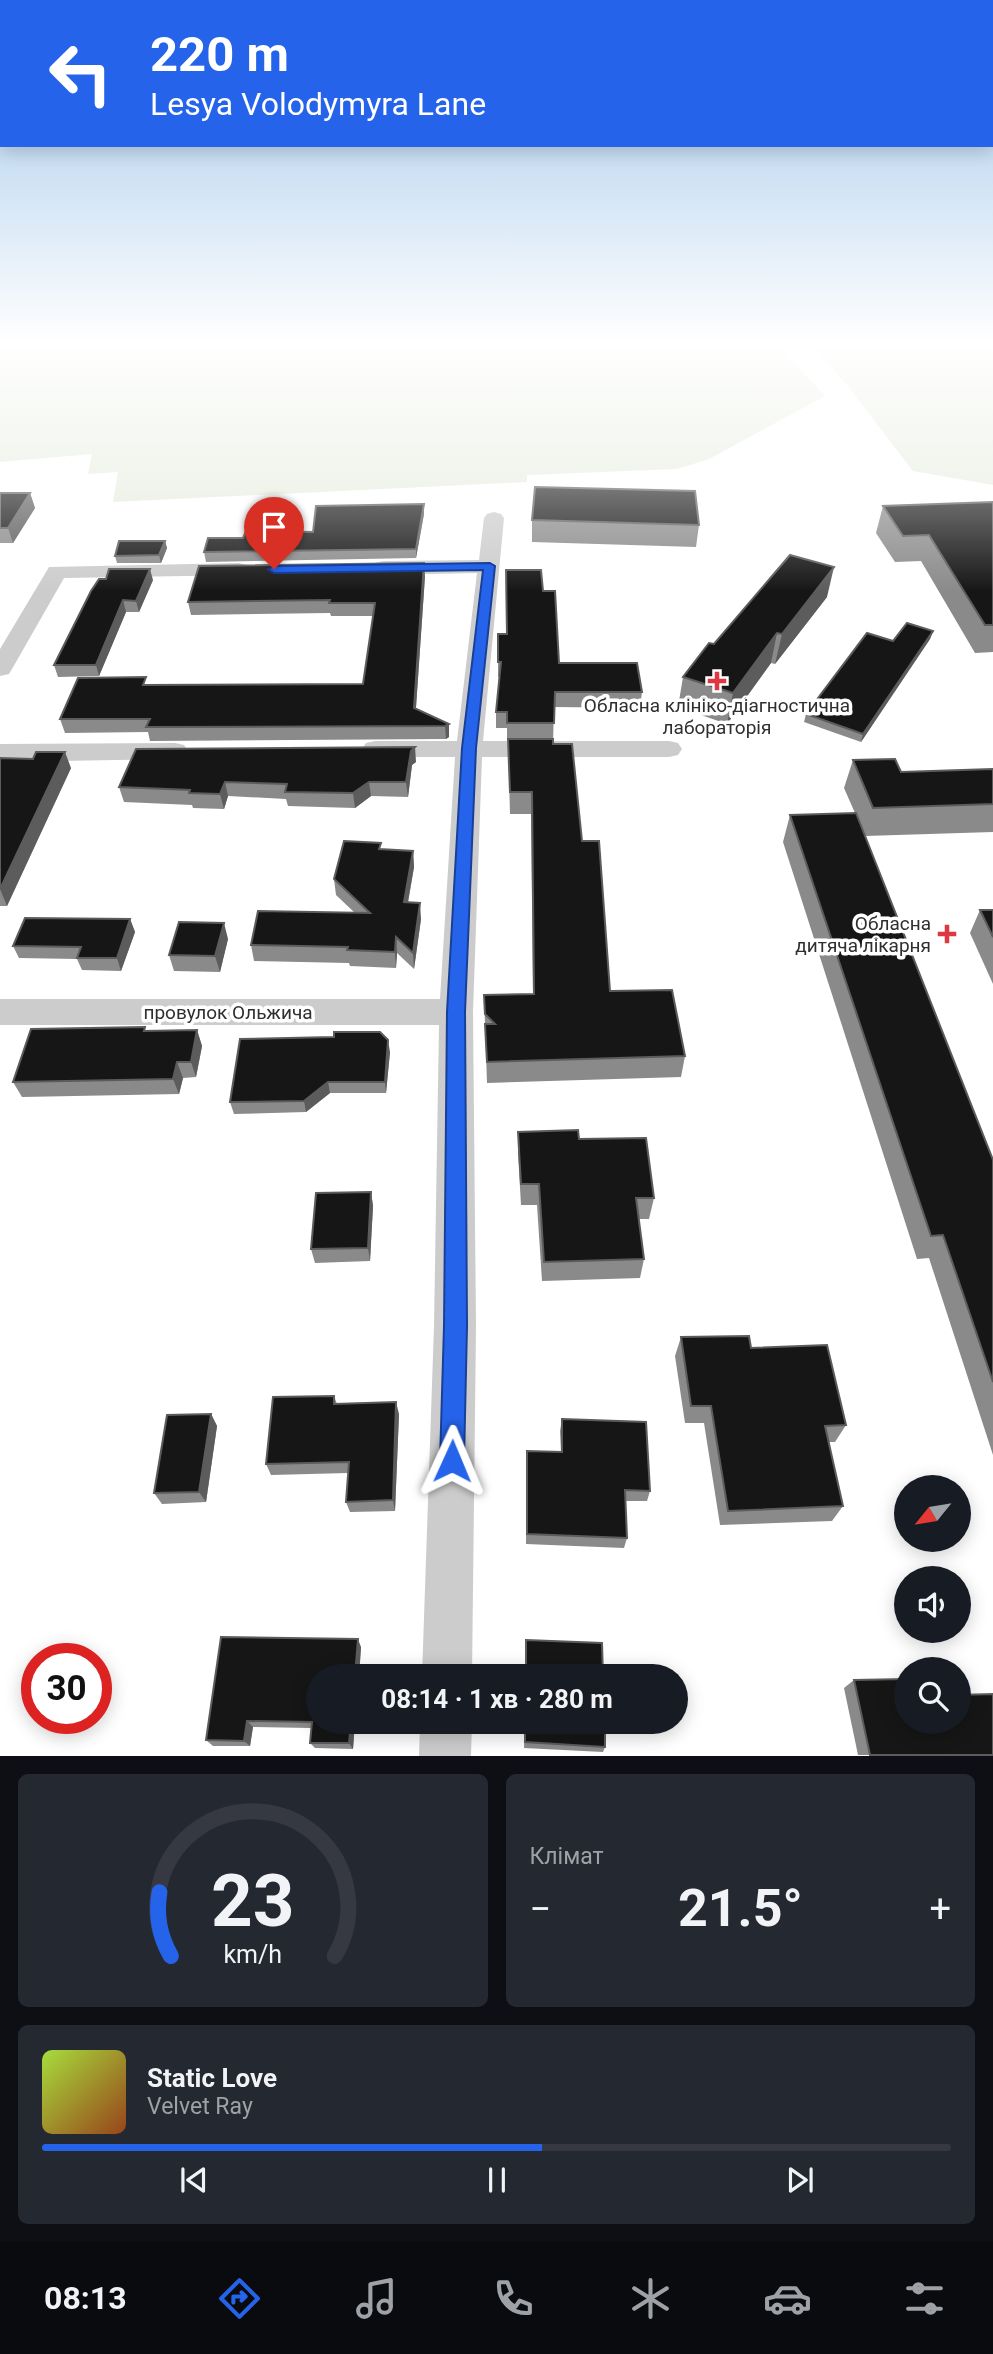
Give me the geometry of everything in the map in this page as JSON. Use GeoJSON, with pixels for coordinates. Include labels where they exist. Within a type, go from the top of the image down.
{"type":"FeatureCollection","features":[{"type":"Feature","properties":{"kind":"street"},"geometry":{"type":"LineString","coordinates":[[447,1664],[456,1326],[456,1012],[469,748],[494,518]]}},
{"type":"Feature","properties":{"kind":"street"},"geometry":{"type":"LineString","coordinates":[[364,568],[490,566]]}},
{"type":"Feature","properties":{"kind":"street"},"geometry":{"type":"LineString","coordinates":[[0,669],[57,572],[267,569]]}},
{"type":"Feature","properties":{"kind":"street"},"geometry":{"type":"LineString","coordinates":[[345,750],[669,749]]}},
{"type":"Feature","properties":{"kind":"street"},"geometry":{"type":"LineString","coordinates":[[0,753],[207,751]]}},
{"type":"Feature","properties":{"kind":"street","name":"провулок Ольжича"},"geometry":{"type":"LineString","coordinates":[[0,1012],[456,1012]]}},
{"type":"Feature","properties":{"kind":"street"},"geometry":{"type":"LineString","coordinates":[[445,1755],[446,1734]]}},
{"type":"Feature","properties":{"kind":"green space"},"geometry":{"type":"Polygon","coordinates":[[[0,428],[766,428],[709,459],[677,469],[527,475],[527,482],[113,502],[118,472],[88,474],[92,454],[0,462],[0,428]]]}},
{"type":"Feature","properties":{"kind":"green space"},"geometry":{"type":"Polygon","coordinates":[[[880,428],[993,428],[993,485],[913,471],[880,428]]]}},
{"type":"Feature","properties":{"kind":"building"},"geometry":{"type":"Polygon","coordinates":[[[535,487],[695,491],[699,525],[532,520],[535,487]]]}},
{"type":"Feature","properties":{"kind":"building"},"geometry":{"type":"Polygon","coordinates":[[[0,493],[30,493],[8,528],[0,528],[0,493]]]}},
{"type":"Feature","properties":{"kind":"building"},"geometry":{"type":"Polygon","coordinates":[[[993,502],[993,625],[985,625],[929,535],[903,536],[883,506],[993,502]]]}},
{"type":"Feature","properties":{"kind":"building"},"geometry":{"type":"Polygon","coordinates":[[[424,504],[416,549],[204,552],[208,538],[243,538],[246,531],[313,532],[316,506],[424,504]]]}},
{"type":"Feature","properties":{"kind":"building"},"geometry":{"type":"Polygon","coordinates":[[[119,541],[165,541],[159,555],[115,556],[119,541]]]}},
{"type":"Feature","properties":{"kind":"building"},"geometry":{"type":"Polygon","coordinates":[[[790,555],[834,567],[782,634],[777,633],[733,693],[683,677],[709,643],[714,644],[790,555]]]}},
{"type":"Feature","properties":{"kind":"building"},"geometry":{"type":"Polygon","coordinates":[[[424,563],[414,708],[449,724],[445,726],[146,727],[150,719],[60,719],[78,678],[146,677],[143,685],[363,684],[375,603],[329,603],[330,600],[188,602],[199,566],[424,563]]]}},
{"type":"Feature","properties":{"kind":"building"},"geometry":{"type":"Polygon","coordinates":[[[109,569],[150,569],[136,601],[123,600],[96,665],[54,665],[91,591],[99,579],[106,579],[109,569]]]}},
{"type":"Feature","properties":{"kind":"building"},"geometry":{"type":"Polygon","coordinates":[[[506,570],[541,570],[543,591],[555,591],[559,663],[637,663],[642,692],[555,692],[554,723],[507,723],[507,712],[496,712],[501,662],[498,662],[498,634],[507,634],[506,570]]]}},
{"type":"Feature","properties":{"kind":"building"},"geometry":{"type":"Polygon","coordinates":[[[907,623],[933,631],[863,734],[806,714],[867,633],[893,641],[907,623]]]}},
{"type":"Feature","properties":{"kind":"building"},"geometry":{"type":"Polygon","coordinates":[[[508,739],[553,739],[553,744],[572,744],[582,841],[599,841],[610,991],[672,990],[685,1056],[487,1062],[485,1024],[495,1024],[485,1014],[484,995],[534,994],[532,792],[510,792],[508,739]]]}},
{"type":"Feature","properties":{"kind":"building"},"geometry":{"type":"Polygon","coordinates":[[[415,747],[411,751],[406,782],[369,782],[353,793],[285,792],[287,784],[225,782],[220,794],[119,787],[136,749],[415,747]]]}},
{"type":"Feature","properties":{"kind":"building"},"geometry":{"type":"Polygon","coordinates":[[[36,752],[65,752],[0,889],[0,758],[33,759],[36,752]]]}},
{"type":"Feature","properties":{"kind":"building"},"geometry":{"type":"Polygon","coordinates":[[[895,759],[901,772],[993,769],[993,804],[873,808],[853,760],[895,759]]]}},
{"type":"Feature","properties":{"kind":"building"},"geometry":{"type":"Polygon","coordinates":[[[856,813],[993,1160],[993,1382],[943,1235],[931,1236],[790,815],[856,813]]]}},
{"type":"Feature","properties":{"kind":"building"},"geometry":{"type":"Polygon","coordinates":[[[344,841],[381,843],[379,849],[413,851],[404,902],[420,903],[413,953],[396,937],[395,952],[347,950],[348,947],[251,945],[258,911],[370,913],[334,879],[344,841]]]}},
{"type":"Feature","properties":{"kind":"building"},"geometry":{"type":"Polygon","coordinates":[[[980,910],[993,910],[993,937],[980,910]]]}},
{"type":"Feature","properties":{"kind":"building"},"geometry":{"type":"Polygon","coordinates":[[[25,918],[130,919],[117,958],[77,958],[81,947],[13,946],[25,918]]]}},
{"type":"Feature","properties":{"kind":"building"},"geometry":{"type":"Polygon","coordinates":[[[179,922],[224,923],[215,956],[169,955],[179,922]]]}},
{"type":"Feature","properties":{"kind":"building"},"geometry":{"type":"Polygon","coordinates":[[[145,1027],[144,1031],[197,1030],[191,1062],[177,1062],[173,1079],[13,1082],[31,1029],[145,1027]]]}},
{"type":"Feature","properties":{"kind":"building"},"geometry":{"type":"Polygon","coordinates":[[[334,1032],[380,1032],[388,1040],[385,1082],[328,1082],[304,1101],[230,1102],[240,1039],[334,1037],[334,1032]]]}},
{"type":"Feature","properties":{"kind":"building"},"geometry":{"type":"Polygon","coordinates":[[[578,1130],[579,1139],[646,1138],[654,1198],[636,1198],[644,1259],[544,1262],[539,1184],[521,1184],[518,1132],[578,1130]]]}},
{"type":"Feature","properties":{"kind":"building"},"geometry":{"type":"Polygon","coordinates":[[[371,1192],[368,1248],[311,1249],[316,1193],[371,1192]]]}},
{"type":"Feature","properties":{"kind":"building"},"geometry":{"type":"Polygon","coordinates":[[[749,1336],[751,1348],[827,1345],[846,1425],[825,1426],[843,1506],[728,1511],[711,1406],[691,1406],[681,1337],[749,1336]]]}},
{"type":"Feature","properties":{"kind":"building"},"geometry":{"type":"Polygon","coordinates":[[[334,1396],[334,1404],[396,1402],[393,1500],[346,1502],[349,1462],[266,1464],[273,1397],[334,1396]]]}},
{"type":"Feature","properties":{"kind":"building"},"geometry":{"type":"Polygon","coordinates":[[[211,1414],[199,1492],[154,1493],[167,1415],[211,1414]]]}},
{"type":"Feature","properties":{"kind":"building"},"geometry":{"type":"Polygon","coordinates":[[[562,1419],[646,1422],[650,1491],[625,1490],[627,1538],[527,1534],[527,1451],[562,1452],[562,1419]]]}},
{"type":"Feature","properties":{"kind":"building"},"geometry":{"type":"Polygon","coordinates":[[[221,1637],[358,1639],[356,1664],[306,1664],[306,1722],[247,1721],[244,1741],[206,1740],[221,1637]]]}},
{"type":"Feature","properties":{"kind":"building"},"geometry":{"type":"Polygon","coordinates":[[[526,1640],[602,1643],[603,1664],[526,1664],[526,1640]]]}},
{"type":"Feature","properties":{"kind":"building"},"geometry":{"type":"Polygon","coordinates":[[[894,1679],[894,1734],[971,1734],[971,1695],[993,1694],[993,1755],[870,1755],[854,1680],[894,1679]]]}},
{"type":"Feature","properties":{"kind":"building"},"geometry":{"type":"Polygon","coordinates":[[[311,1734],[350,1734],[349,1743],[310,1743],[311,1734]]]}},
{"type":"Feature","properties":{"kind":"building"},"geometry":{"type":"Polygon","coordinates":[[[525,1734],[605,1734],[605,1747],[525,1742],[525,1734]]]}},
{"type":"Feature","properties":{"kind":"place","name":"Обласна клініко-діагностична лабораторія"},"geometry":{"type":"Point","coordinates":[717,681]}},
{"type":"Feature","properties":{"kind":"place","name":"Обласна дитяча лікарня"},"geometry":{"type":"Point","coordinates":[947,934]}},
{"type":"Feature","properties":{"kind":"route"},"geometry":{"type":"LineString","coordinates":[[274,569],[490,566],[469,748],[456,1012],[456,1326],[452,1461]]}}]}
